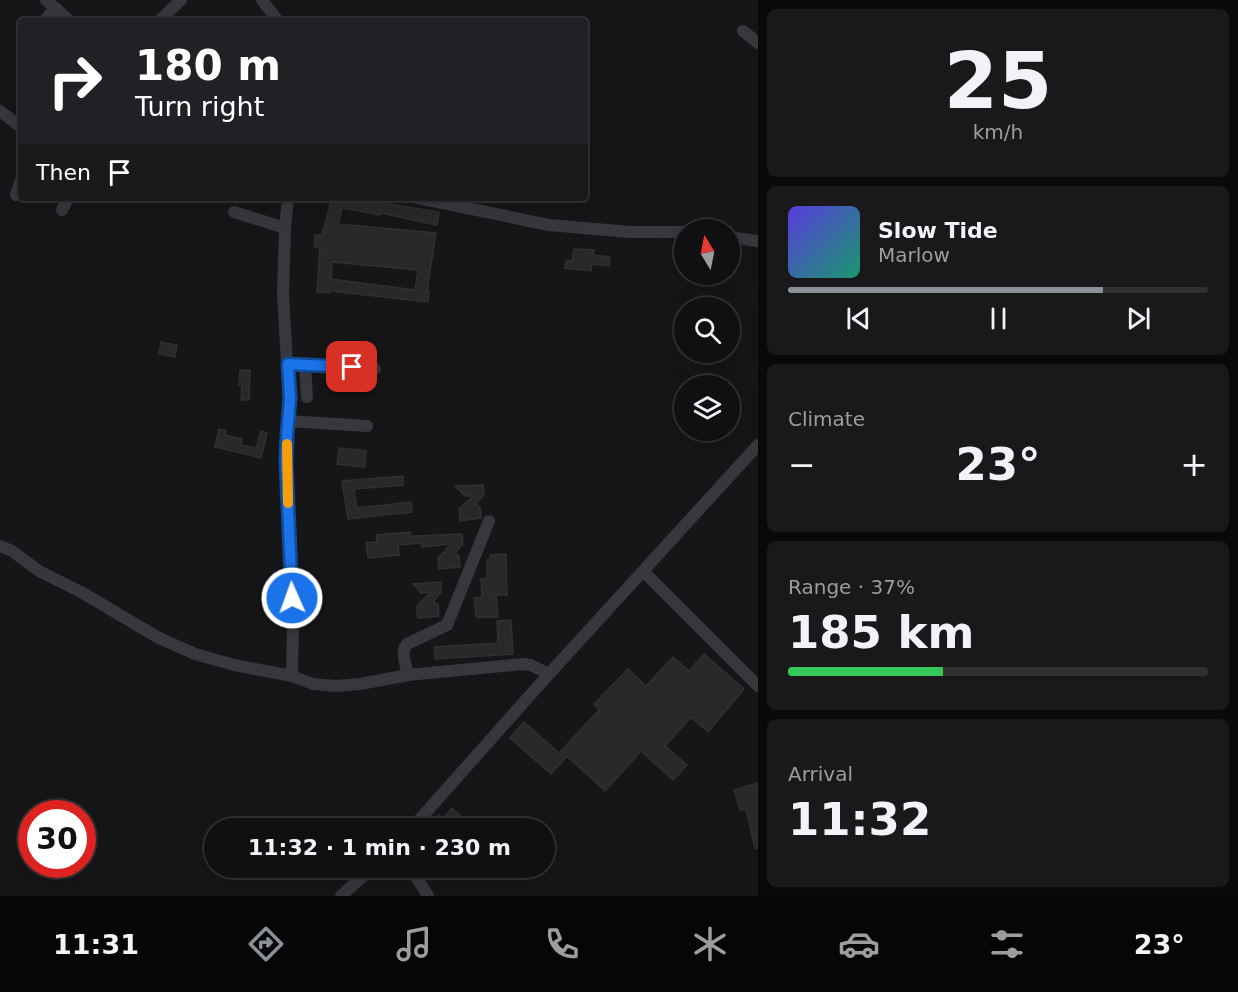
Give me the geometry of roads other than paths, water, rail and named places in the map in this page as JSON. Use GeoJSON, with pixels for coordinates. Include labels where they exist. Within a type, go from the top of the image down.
{"type":"FeatureCollection","features":[{"type":"Feature","properties":{"kind":"street"},"geometry":{"type":"LineString","coordinates":[[162,18],[181,0]]}},
{"type":"Feature","properties":{"kind":"street"},"geometry":{"type":"LineString","coordinates":[[262,0],[276,18]]}},
{"type":"Feature","properties":{"kind":"street"},"geometry":{"type":"LineString","coordinates":[[45,18],[51,4],[66,18]]}},
{"type":"Feature","properties":{"kind":"street"},"geometry":{"type":"LineString","coordinates":[[743,32],[758,44]]}},
{"type":"Feature","properties":{"kind":"street"},"geometry":{"type":"LineString","coordinates":[[0,111],[18,125]]}},
{"type":"Feature","properties":{"kind":"street"},"geometry":{"type":"LineString","coordinates":[[16,195],[18,189]]}},
{"type":"Feature","properties":{"kind":"street"},"geometry":{"type":"LineString","coordinates":[[288,201],[283,294],[290,398],[286,461],[293,621],[292,676]]}},
{"type":"Feature","properties":{"kind":"street"},"geometry":{"type":"LineString","coordinates":[[433,201],[549,225],[630,232],[674,232]]}},
{"type":"Feature","properties":{"kind":"street"},"geometry":{"type":"LineString","coordinates":[[234,212],[285,228]]}},
{"type":"Feature","properties":{"kind":"street"},"geometry":{"type":"LineString","coordinates":[[740,239],[758,241]]}},
{"type":"Feature","properties":{"kind":"street"},"geometry":{"type":"LineString","coordinates":[[288,364],[375,369]]}},
{"type":"Feature","properties":{"kind":"street"},"geometry":{"type":"LineString","coordinates":[[305,365],[307,397]]}},
{"type":"Feature","properties":{"kind":"street"},"geometry":{"type":"LineString","coordinates":[[288,421],[367,426]]}},
{"type":"Feature","properties":{"kind":"street"},"geometry":{"type":"LineString","coordinates":[[420,818],[758,445]]}},
{"type":"Feature","properties":{"kind":"street"},"geometry":{"type":"LineString","coordinates":[[408,675],[405,647],[447,625],[489,521]]}},
{"type":"Feature","properties":{"kind":"street"},"geometry":{"type":"LineString","coordinates":[[0,546],[12,551],[39,571],[81,592],[159,638],[195,654],[234,665],[292,676],[312,684],[336,686],[360,684],[408,675],[522,664],[531,665],[549,674]]}},
{"type":"Feature","properties":{"kind":"street"},"geometry":{"type":"LineString","coordinates":[[643,571],[758,686]]}},
{"type":"Feature","properties":{"kind":"street"},"geometry":{"type":"LineString","coordinates":[[341,896],[360,878]]}},
{"type":"Feature","properties":{"kind":"street"},"geometry":{"type":"LineString","coordinates":[[417,878],[428,896]]}}]}
